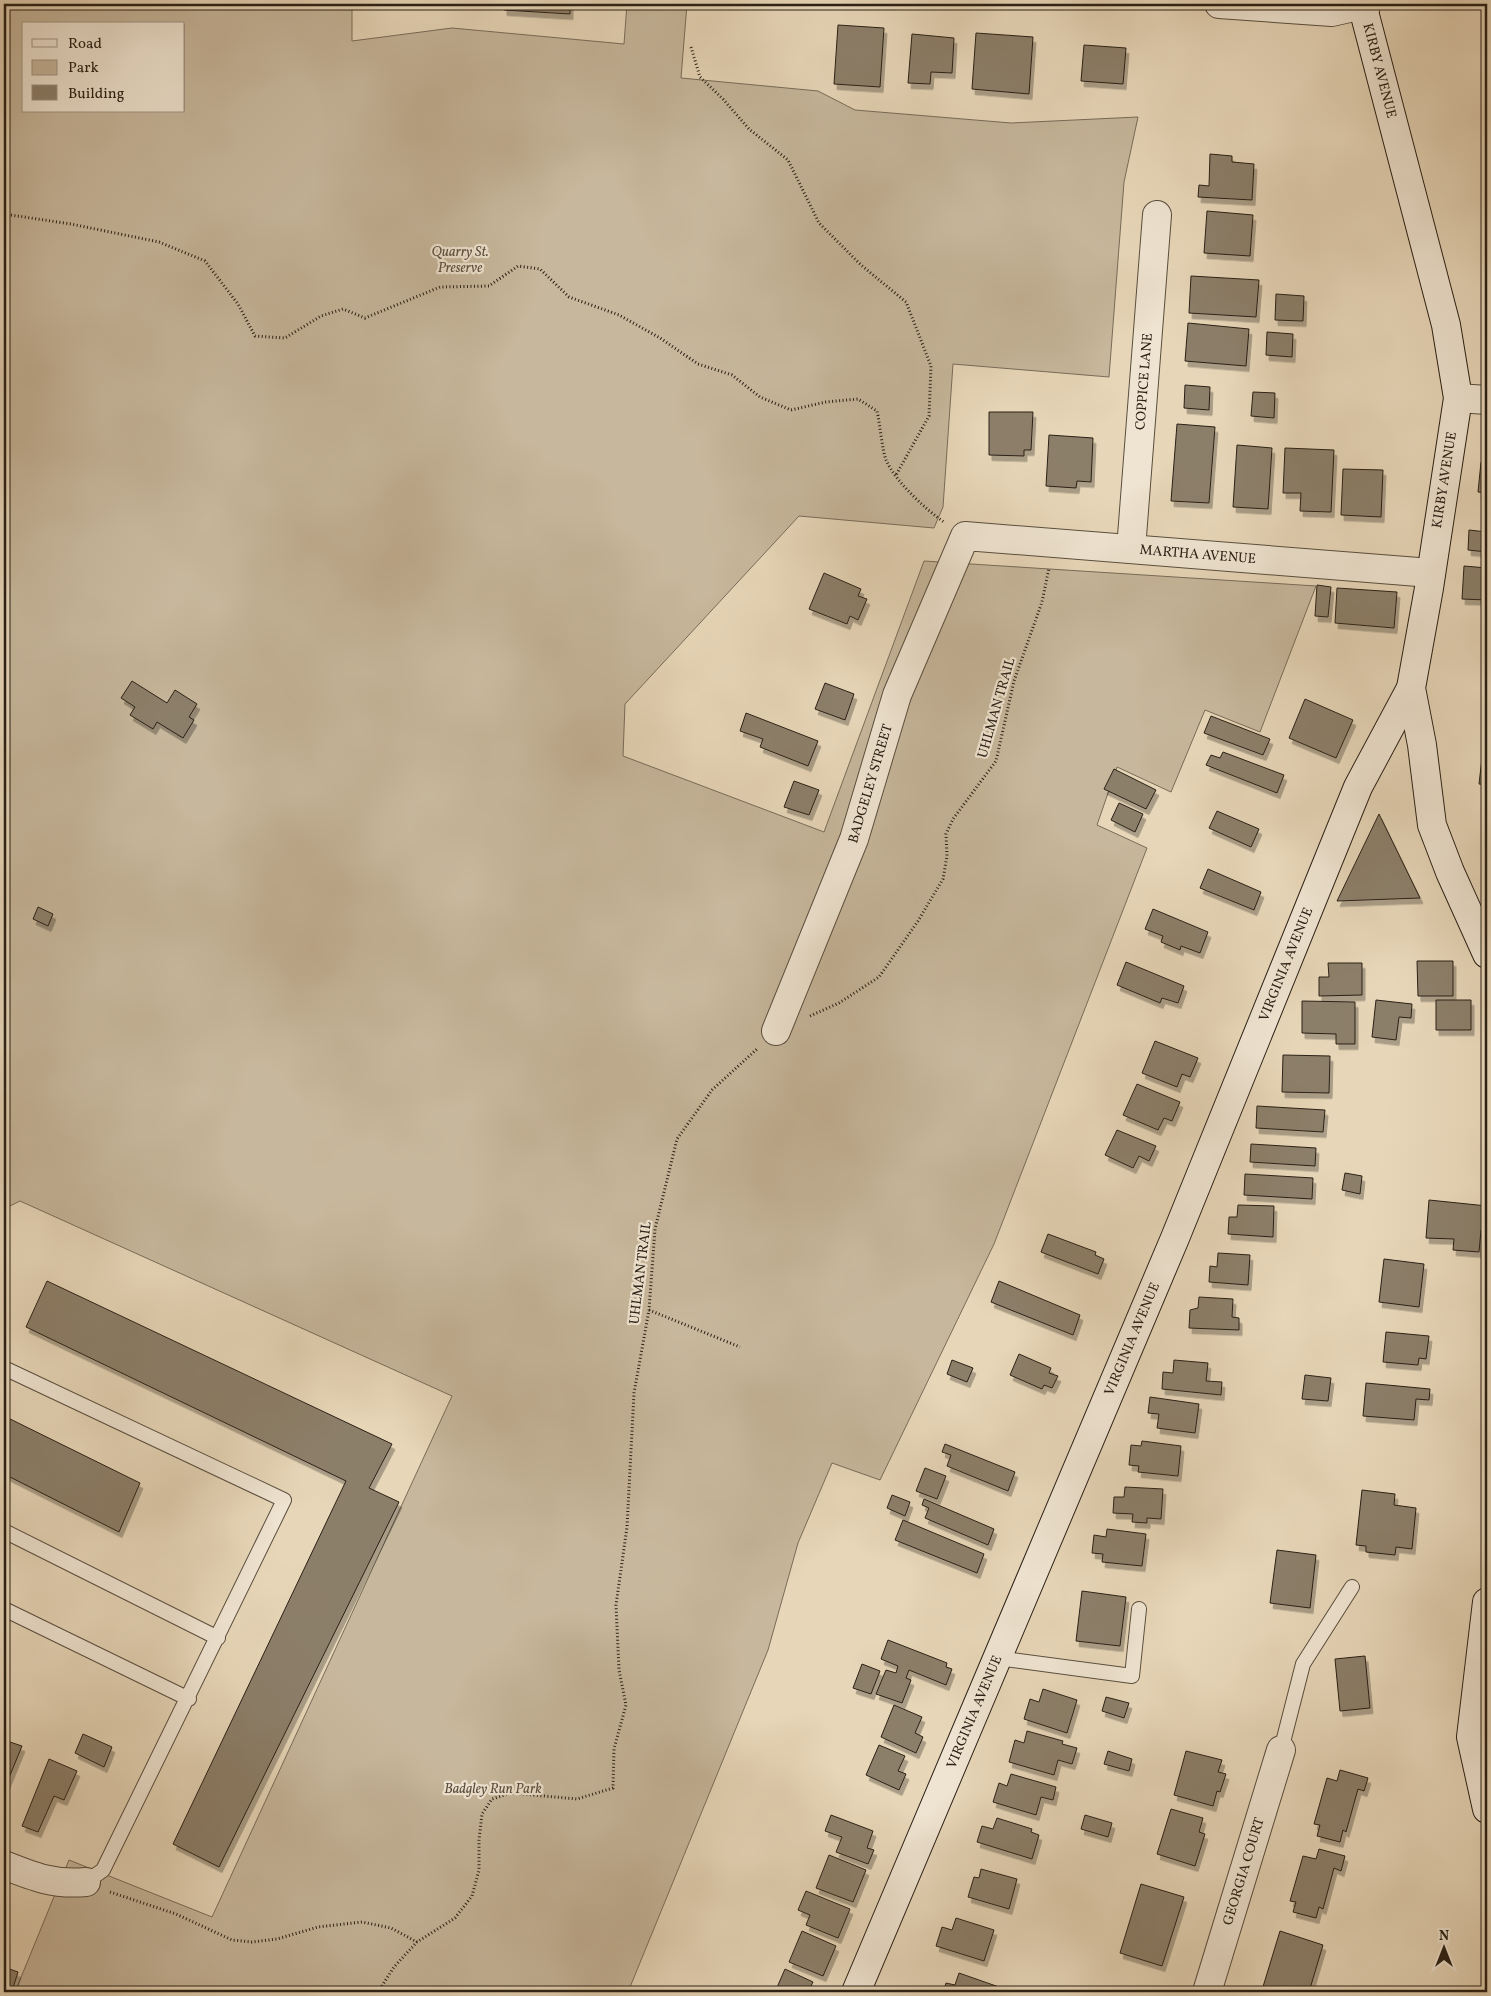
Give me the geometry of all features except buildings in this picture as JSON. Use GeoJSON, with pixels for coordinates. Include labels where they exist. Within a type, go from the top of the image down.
{"type":"FeatureCollection","features":[{"type":"Feature","properties":{"kind":"street"},"geometry":{"type":"LineString","coordinates":[[1219,4],[1332,12],[1364,4]]}},
{"type":"Feature","properties":{"kind":"street","name":"KIRBY AVENUE"},"geometry":{"type":"LineString","coordinates":[[1364,4],[1446,325],[1458,398],[1411,688],[1422,745],[1432,825],[1450,872],[1487,954]]}},
{"type":"Feature","properties":{"kind":"street","name":"COPPICE LANE"},"geometry":{"type":"LineString","coordinates":[[1131,549],[1157,215]]}},
{"type":"Feature","properties":{"kind":"street"},"geometry":{"type":"LineString","coordinates":[[1458,398],[1487,400]]}},
{"type":"Feature","properties":{"kind":"street","name":"MARTHA AVENUE"},"geometry":{"type":"LineString","coordinates":[[965,536],[1431,573]]}},
{"type":"Feature","properties":{"kind":"street","name":"BADGELEY STREET"},"geometry":{"type":"LineString","coordinates":[[776,1031],[854,838],[898,695],[965,536]]}},
{"type":"Feature","properties":{"kind":"street","name":"VIRGINIA AVENUE"},"geometry":{"type":"LineString","coordinates":[[856,1992],[1175,1238],[1358,787],[1411,688]]}},
{"type":"Feature","properties":{"kind":"street"},"geometry":{"type":"LineString","coordinates":[[1487,1602],[1471,1737],[1487,1810]]}},
{"type":"Feature","properties":{"kind":"street","name":"GEORGIA COURT"},"geometry":{"type":"LineString","coordinates":[[1207,1992],[1281,1750]]}},
{"type":"Feature","properties":{"kind":"street"},"geometry":{"type":"LineString","coordinates":[[4,1865],[47,1881],[64,1884],[86,1882]]}},
{"type":"Feature","properties":{"kind":"lane"},"geometry":{"type":"LineString","coordinates":[[4,1368],[284,1500],[103,1870],[86,1882]]}},
{"type":"Feature","properties":{"kind":"lane"},"geometry":{"type":"LineString","coordinates":[[4,1531],[218,1638]]}},
{"type":"Feature","properties":{"kind":"lane"},"geometry":{"type":"LineString","coordinates":[[1281,1750],[1303,1664],[1352,1587]]}},
{"type":"Feature","properties":{"kind":"lane"},"geometry":{"type":"LineString","coordinates":[[4,1609],[188,1699]]}},
{"type":"Feature","properties":{"kind":"lane"},"geometry":{"type":"LineString","coordinates":[[997,1658],[1132,1676],[1139,1609]]}},
{"type":"Feature","properties":{"kind":"path"},"geometry":{"type":"LineString","coordinates":[[691,47],[700,77],[723,99],[749,129],[788,160],[819,223],[861,265],[906,302],[931,366],[929,416],[896,475]]}},
{"type":"Feature","properties":{"kind":"path"},"geometry":{"type":"LineString","coordinates":[[4,214],[71,224],[159,242],[205,261],[238,304],[255,336],[285,338],[320,316],[342,309],[365,318],[440,287],[489,286],[518,266],[540,269],[569,297],[619,315],[660,338],[698,364],[732,375],[760,397],[791,410],[826,402],[858,399],[877,411],[886,459],[896,475],[939,519],[965,536]]}},
{"type":"Feature","properties":{"kind":"path","name":"UHLMAN TRAIL"},"geometry":{"type":"LineString","coordinates":[[378,1992],[394,1967],[417,1942],[455,1918],[472,1896],[479,1870],[479,1840],[482,1814],[492,1799],[511,1793],[577,1799],[613,1788],[614,1749],[626,1705],[619,1670],[616,1605],[627,1527],[634,1393],[649,1310],[656,1229],[678,1139],[712,1090],[776,1031],[839,1003],[879,977],[918,921],[943,879],[947,856],[946,834],[953,819],[996,761],[1014,681],[1050,574],[1049,543]]}},
{"type":"Feature","properties":{"kind":"path"},"geometry":{"type":"LineString","coordinates":[[649,1310],[740,1347]]}},
{"type":"Feature","properties":{"kind":"path"},"geometry":{"type":"LineString","coordinates":[[86,1882],[176,1914],[232,1940],[252,1942],[276,1939],[318,1927],[362,1922],[391,1928],[417,1942]]}},
{"type":"Feature","properties":{"kind":"green space"},"geometry":{"type":"Polygon","coordinates":[[[4,4],[352,4],[352,41],[452,28],[624,44],[627,4],[687,4],[681,78],[818,91],[855,110],[1011,123],[1138,117],[1124,182],[1109,377],[953,364],[943,507],[934,528],[799,516],[625,704],[623,756],[824,832],[924,561],[1316,586],[1260,732],[1205,710],[1171,792],[1117,767],[1097,825],[1147,848],[994,1244],[880,1480],[832,1463],[798,1543],[768,1650],[628,1992],[15,1992],[69,1860],[212,1917],[452,1396],[20,1201],[4,1209],[4,4]]]}},
{"type":"Feature","properties":{"kind":"park label","name":"Quarry St. Preserve"},"geometry":{"type":"Point","coordinates":[460,260]}},
{"type":"Feature","properties":{"kind":"park label","name":"Badgley Run Park"},"geometry":{"type":"Point","coordinates":[493,1789]}}]}
